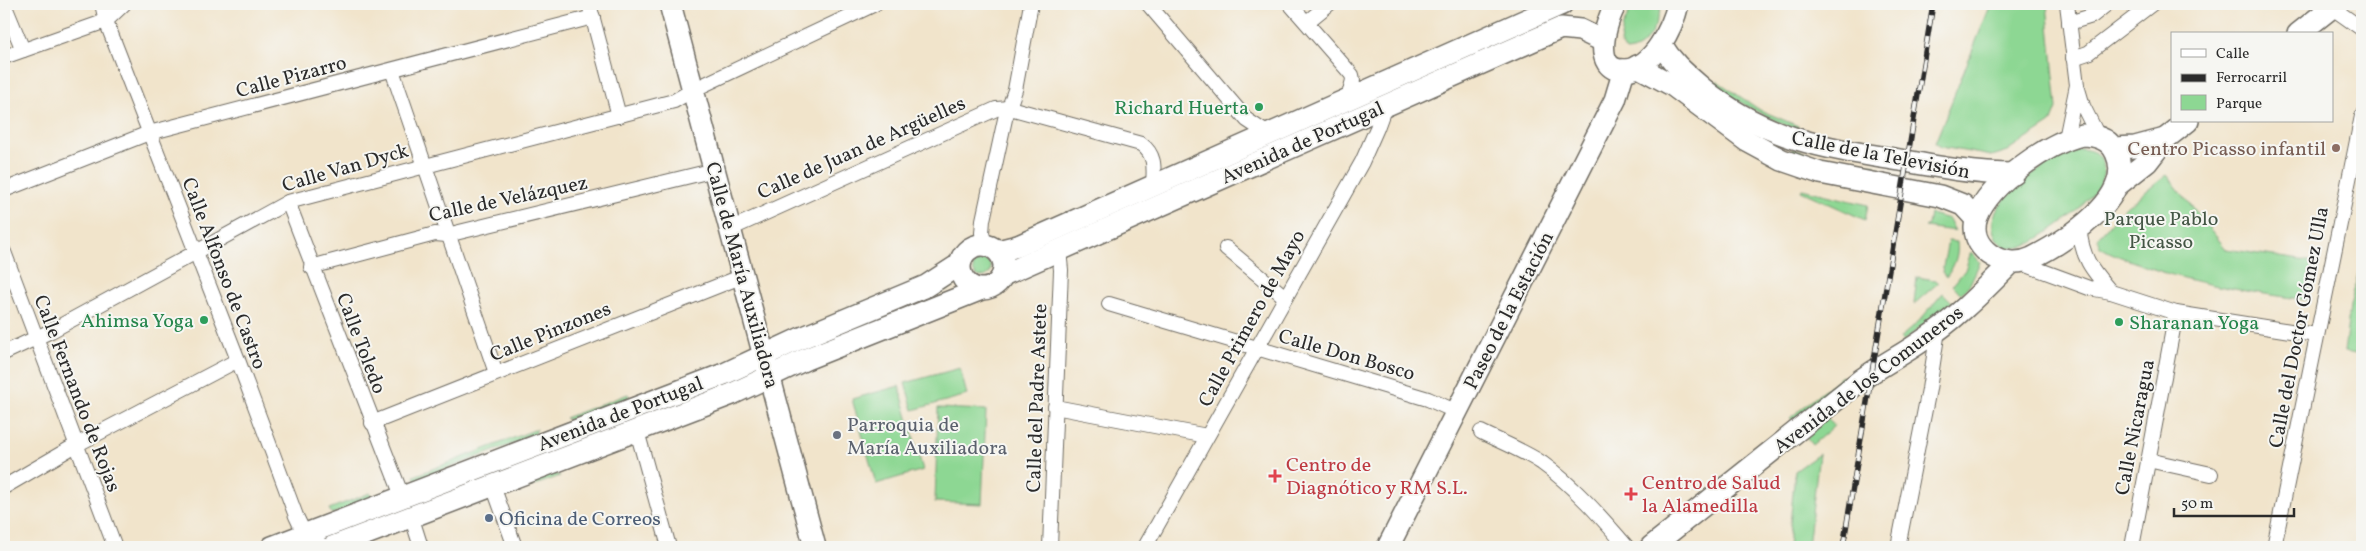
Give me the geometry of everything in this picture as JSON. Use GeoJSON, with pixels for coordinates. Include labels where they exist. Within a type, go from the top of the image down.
{"type":"FeatureCollection","features":[{"type":"Feature","properties":{"kind":"main road","name":"Calle de María Auxiliadora"},"geometry":{"type":"LineString","coordinates":[[670,4],[815,547]]}},
{"type":"Feature","properties":{"kind":"main road","name":"Avenida de Portugal"},"geometry":{"type":"LineString","coordinates":[[991,248],[1018,246],[1562,4]]}},
{"type":"Feature","properties":{"kind":"main road"},"geometry":{"type":"LineString","coordinates":[[1603,40],[1616,4]]}},
{"type":"Feature","properties":{"kind":"main road"},"geometry":{"type":"LineString","coordinates":[[1630,68],[1661,44],[1670,30],[1678,4]]}},
{"type":"Feature","properties":{"kind":"main road"},"geometry":{"type":"LineString","coordinates":[[2300,32],[2334,5]]}},
{"type":"Feature","properties":{"kind":"main road","name":"Avenida de Portugal"},"geometry":{"type":"LineString","coordinates":[[1003,276],[1561,28],[1580,30],[1603,40]]}},
{"type":"Feature","properties":{"kind":"main road","name":"Calle de la Televisión"},"geometry":{"type":"LineString","coordinates":[[1603,40],[1606,58],[1616,68],[1630,68],[1672,85],[1747,141],[1782,160],[1820,173],[1940,196],[1963,205],[1976,219]]}},
{"type":"Feature","properties":{"kind":"main road","name":"Calle de la Televisión"},"geometry":{"type":"LineString","coordinates":[[1661,44],[1682,71],[1710,95],[1741,115],[1790,138],[1831,149],[1964,171],[2014,174]]}},
{"type":"Feature","properties":{"kind":"main road","name":"Paseo de la Estación"},"geometry":{"type":"LineString","coordinates":[[1388,547],[1630,68]]}},
{"type":"Feature","properties":{"kind":"main road"},"geometry":{"type":"LineString","coordinates":[[2119,184],[2154,155],[2165,139],[2187,122]]}},
{"type":"Feature","properties":{"kind":"main road"},"geometry":{"type":"LineString","coordinates":[[2016,263],[1999,260],[1986,251],[1978,239],[1976,219],[1993,194],[2014,174],[2066,138],[2082,135],[2106,142],[2135,147],[2165,139]]}},
{"type":"Feature","properties":{"kind":"main road"},"geometry":{"type":"LineString","coordinates":[[2106,142],[2121,168],[2119,184]]}},
{"type":"Feature","properties":{"kind":"main road","name":"Avenida de los Comuneros"},"geometry":{"type":"LineString","coordinates":[[1651,547],[1861,380],[1885,362],[1938,330],[2016,263],[2051,248],[2079,227],[2102,207],[2119,184]]}},
{"type":"Feature","properties":{"kind":"main road"},"geometry":{"type":"LineString","coordinates":[[991,248],[1004,262],[1003,276],[995,286],[979,290],[964,281],[960,273],[960,264],[968,249],[991,248]]}},
{"type":"Feature","properties":{"kind":"main road","name":"Avenida de Portugal"},"geometry":{"type":"LineString","coordinates":[[332,547],[739,391],[799,339],[926,286],[960,264]]}},
{"type":"Feature","properties":{"kind":"main road","name":"Avenida de Portugal"},"geometry":{"type":"LineString","coordinates":[[272,547],[716,377],[767,366],[979,290]]}},
{"type":"Feature","properties":{"kind":"street"},"geometry":{"type":"LineString","coordinates":[[4,4],[23,50]]}},
{"type":"Feature","properties":{"kind":"street","name":"Calle Alfonso de Castro"},"geometry":{"type":"LineString","coordinates":[[102,4],[106,21],[238,360],[277,469],[305,535]]}},
{"type":"Feature","properties":{"kind":"street"},"geometry":{"type":"LineString","coordinates":[[4,57],[106,21],[124,4]]}},
{"type":"Feature","properties":{"kind":"street","name":"Calle Van Dyck"},"geometry":{"type":"LineString","coordinates":[[4,353],[36,339],[196,254],[214,241],[288,202],[423,165],[674,102],[693,90],[875,4]]}},
{"type":"Feature","properties":{"kind":"street"},"geometry":{"type":"LineString","coordinates":[[991,248],[982,233],[983,220],[1005,119],[1010,108],[1031,4]]}},
{"type":"Feature","properties":{"kind":"street"},"geometry":{"type":"LineString","coordinates":[[1148,4],[1247,120],[1268,134]]}},
{"type":"Feature","properties":{"kind":"street"},"geometry":{"type":"LineString","coordinates":[[1290,4],[1352,75],[1353,80],[1348,99]]}},
{"type":"Feature","properties":{"kind":"street"},"geometry":{"type":"LineString","coordinates":[[1307,22],[1329,4]]}},
{"type":"Feature","properties":{"kind":"street"},"geometry":{"type":"LineString","coordinates":[[2067,4],[2077,85],[2083,106],[2106,142]]}},
{"type":"Feature","properties":{"kind":"street"},"geometry":{"type":"LineString","coordinates":[[2069,23],[2092,16],[2107,4]]}},
{"type":"Feature","properties":{"kind":"street"},"geometry":{"type":"LineString","coordinates":[[2073,58],[2088,53],[2152,4]]}},
{"type":"Feature","properties":{"kind":"street"},"geometry":{"type":"LineString","coordinates":[[2334,5],[2362,30]]}},
{"type":"Feature","properties":{"kind":"street"},"geometry":{"type":"LineString","coordinates":[[591,10],[619,116]]}},
{"type":"Feature","properties":{"kind":"street","name":"Calle Pizarro"},"geometry":{"type":"LineString","coordinates":[[4,190],[149,133],[392,70],[591,10]]}},
{"type":"Feature","properties":{"kind":"street"},"geometry":{"type":"LineString","coordinates":[[392,70],[447,235],[496,373]]}},
{"type":"Feature","properties":{"kind":"street"},"geometry":{"type":"LineString","coordinates":[[2066,138],[2077,85]]}},
{"type":"Feature","properties":{"kind":"street","name":"Calle Primero de Mayo"},"geometry":{"type":"LineString","coordinates":[[1145,547],[1362,162],[1385,106]]}},
{"type":"Feature","properties":{"kind":"street"},"geometry":{"type":"LineString","coordinates":[[1010,108],[1141,144],[1149,150],[1154,161],[1153,186]]}},
{"type":"Feature","properties":{"kind":"street","name":"Calle de Juan de Argüelles"},"geometry":{"type":"LineString","coordinates":[[730,229],[986,112],[1010,108]]}},
{"type":"Feature","properties":{"kind":"street","name":"Calle del Doctor Gómez Ulla"},"geometry":{"type":"LineString","coordinates":[[2274,547],[2362,116]]}},
{"type":"Feature","properties":{"kind":"street","name":"Calle de Velázquez"},"geometry":{"type":"LineString","coordinates":[[311,267],[435,234],[447,235],[715,170]]}},
{"type":"Feature","properties":{"kind":"street","name":"Calle Toledo"},"geometry":{"type":"LineString","coordinates":[[288,202],[311,267],[402,496]]}},
{"type":"Feature","properties":{"kind":"street"},"geometry":{"type":"LineString","coordinates":[[2079,227],[2084,258],[2092,272],[2111,292]]}},
{"type":"Feature","properties":{"kind":"street"},"geometry":{"type":"LineString","coordinates":[[1226,248],[1285,297]]}},
{"type":"Feature","properties":{"kind":"street","name":"Calle del Padre Astete"},"geometry":{"type":"LineString","coordinates":[[1050,547],[1060,270],[1059,250]]}},
{"type":"Feature","properties":{"kind":"street","name":"Calle Fernando de Rojas"},"geometry":{"type":"LineString","coordinates":[[4,252],[114,547]]}},
{"type":"Feature","properties":{"kind":"street"},"geometry":{"type":"LineString","coordinates":[[2016,263],[2089,288],[2111,292],[2176,313],[2316,335]]}},
{"type":"Feature","properties":{"kind":"street","name":"Calle Pinzones"},"geometry":{"type":"LineString","coordinates":[[372,423],[742,276]]}},
{"type":"Feature","properties":{"kind":"street","name":"Calle Don Bosco"},"geometry":{"type":"LineString","coordinates":[[1109,304],[1428,399],[1457,412]]}},
{"type":"Feature","properties":{"kind":"street","name":"Calle Nicaragua"},"geometry":{"type":"LineString","coordinates":[[2132,547],[2176,313]]}},
{"type":"Feature","properties":{"kind":"street"},"geometry":{"type":"LineString","coordinates":[[1898,547],[1929,389],[1938,330]]}},
{"type":"Feature","properties":{"kind":"street"},"geometry":{"type":"LineString","coordinates":[[4,487],[76,445],[238,360]]}},
{"type":"Feature","properties":{"kind":"street"},"geometry":{"type":"LineString","coordinates":[[1055,407],[1207,436]]}},
{"type":"Feature","properties":{"kind":"street"},"geometry":{"type":"LineString","coordinates":[[638,431],[669,547]]}},
{"type":"Feature","properties":{"kind":"street"},"geometry":{"type":"LineString","coordinates":[[1481,432],[1541,462],[1555,473],[1608,525],[1627,547]]}},
{"type":"Feature","properties":{"kind":"street"},"geometry":{"type":"LineString","coordinates":[[2148,460],[2211,474]]}},
{"type":"Feature","properties":{"kind":"street"},"geometry":{"type":"LineString","coordinates":[[492,486],[515,547]]}},
{"type":"Feature","properties":{"kind":"street"},"geometry":{"type":"LineString","coordinates":[[416,516],[414,526],[421,547]]}},
{"type":"Feature","properties":{"kind":"street"},"geometry":{"type":"LineString","coordinates":[[305,535],[325,547]]}},
{"type":"Feature","properties":{"kind":"green space"},"geometry":{"type":"Polygon","coordinates":[[[1633,4],[1662,4],[1651,34],[1640,46],[1626,51],[1620,43],[1623,26],[1633,4]]]}},
{"type":"Feature","properties":{"kind":"green space"},"geometry":{"type":"Polygon","coordinates":[[[1991,4],[2047,4],[2057,108],[2051,123],[2008,151],[1992,156],[1941,147],[1935,143],[1991,4]]]}},
{"type":"Feature","properties":{"kind":"green space"},"geometry":{"type":"Polygon","coordinates":[[[1717,81],[1760,110],[1798,126],[1797,130],[1744,104],[1714,84],[1717,81]]]}},
{"type":"Feature","properties":{"kind":"green space"},"geometry":{"type":"Polygon","coordinates":[[[1792,149],[1815,156],[1875,165],[1873,177],[1789,154],[1792,149]]]}},
{"type":"Feature","properties":{"kind":"green space"},"geometry":{"type":"Polygon","coordinates":[[[2080,149],[2091,151],[2102,159],[2103,173],[2092,195],[2059,225],[2039,238],[2022,247],[2009,248],[2004,246],[1996,238],[1993,227],[1994,216],[2000,206],[2031,175],[2057,159],[2080,149]]]}},
{"type":"Feature","properties":{"kind":"green space","name":"Parque Pablo Picasso"},"geometry":{"type":"Polygon","coordinates":[[[2167,175],[2226,249],[2314,262],[2307,300],[2244,291],[2183,278],[2125,259],[2099,246],[2098,237],[2126,207],[2167,175]]]}},
{"type":"Feature","properties":{"kind":"green space"},"geometry":{"type":"Polygon","coordinates":[[[1802,189],[1868,205],[1865,220],[1801,191],[1802,189]]]}},
{"type":"Feature","properties":{"kind":"green space"},"geometry":{"type":"Polygon","coordinates":[[[1930,214],[1949,219],[1955,231],[1925,227],[1928,225],[1930,214]]]}},
{"type":"Feature","properties":{"kind":"green space"},"geometry":{"type":"Polygon","coordinates":[[[1948,241],[1957,242],[1957,256],[1954,265],[1946,277],[1942,272],[1948,241]]]}},
{"type":"Feature","properties":{"kind":"green space"},"geometry":{"type":"Polygon","coordinates":[[[1971,252],[1980,262],[1970,284],[1961,294],[1953,285],[1965,270],[1971,252]]]}},
{"type":"Feature","properties":{"kind":"green space"},"geometry":{"type":"Polygon","coordinates":[[[2362,258],[2362,355],[2344,352],[2350,306],[2362,258]]]}},
{"type":"Feature","properties":{"kind":"green space"},"geometry":{"type":"Polygon","coordinates":[[[978,259],[986,259],[991,264],[989,275],[978,277],[973,272],[973,264],[978,259]]]}},
{"type":"Feature","properties":{"kind":"green space"},"geometry":{"type":"Polygon","coordinates":[[[1917,277],[1935,280],[1938,283],[1914,304],[1917,277]]]}},
{"type":"Feature","properties":{"kind":"green space"},"geometry":{"type":"Polygon","coordinates":[[[952,281],[955,286],[810,347],[809,344],[952,281]]]}},
{"type":"Feature","properties":{"kind":"green space"},"geometry":{"type":"Polygon","coordinates":[[[1943,293],[1952,302],[1903,341],[1900,338],[1919,321],[1943,293]]]}},
{"type":"Feature","properties":{"kind":"green space"},"geometry":{"type":"Polygon","coordinates":[[[960,368],[967,395],[913,410],[905,383],[960,368]]]}},
{"type":"Feature","properties":{"kind":"green space"},"geometry":{"type":"Polygon","coordinates":[[[1842,376],[1845,380],[1793,421],[1790,418],[1842,376]]]}},
{"type":"Feature","properties":{"kind":"green space"},"geometry":{"type":"Polygon","coordinates":[[[899,386],[923,470],[876,484],[852,399],[899,386]]]}},
{"type":"Feature","properties":{"kind":"green space"},"geometry":{"type":"Polygon","coordinates":[[[628,394],[630,399],[572,421],[565,418],[628,394]]]}},
{"type":"Feature","properties":{"kind":"green space"},"geometry":{"type":"Polygon","coordinates":[[[938,408],[986,410],[982,504],[935,502],[938,408]]]}},
{"type":"Feature","properties":{"kind":"green space"},"geometry":{"type":"Polygon","coordinates":[[[1827,417],[1834,426],[1812,445],[1804,435],[1827,417]]]}},
{"type":"Feature","properties":{"kind":"green space"},"geometry":{"type":"Polygon","coordinates":[[[537,429],[534,436],[416,480],[414,476],[537,429]]]}},
{"type":"Feature","properties":{"kind":"green space"},"geometry":{"type":"Polygon","coordinates":[[[1819,454],[1808,547],[1788,547],[1795,471],[1819,454]]]}},
{"type":"Feature","properties":{"kind":"green space"},"geometry":{"type":"Polygon","coordinates":[[[551,472],[560,476],[524,489],[521,484],[551,472]]]}},
{"type":"Feature","properties":{"kind":"green space"},"geometry":{"type":"Polygon","coordinates":[[[370,493],[372,499],[332,514],[329,509],[370,493]]]}},
{"type":"Feature","properties":{"kind":"railway"},"geometry":{"type":"LineString","coordinates":[[1843,547],[1933,4]]}},
{"type":"Feature","properties":{"kind":"place","name":"Richard Huerta"},"geometry":{"type":"Point","coordinates":[1259,107]}},
{"type":"Feature","properties":{"kind":"place","name":"Centro Picasso infantil"},"geometry":{"type":"Point","coordinates":[2336,148]}},
{"type":"Feature","properties":{"kind":"place","name":"Ahimsa Yoga"},"geometry":{"type":"Point","coordinates":[204,320]}},
{"type":"Feature","properties":{"kind":"place","name":"Sharanan Yoga"},"geometry":{"type":"Point","coordinates":[2119,322]}},
{"type":"Feature","properties":{"kind":"place","name":"Parroquia de María Auxiliadora"},"geometry":{"type":"Point","coordinates":[837,435]}},
{"type":"Feature","properties":{"kind":"place","name":"Centro de Diagnótico y RM S.L."},"geometry":{"type":"Point","coordinates":[1275,476]}},
{"type":"Feature","properties":{"kind":"place","name":"Centro de Salud la Alamedilla"},"geometry":{"type":"Point","coordinates":[1631,494]}},
{"type":"Feature","properties":{"kind":"place","name":"Oficina de Correos"},"geometry":{"type":"Point","coordinates":[489,518]}}]}
